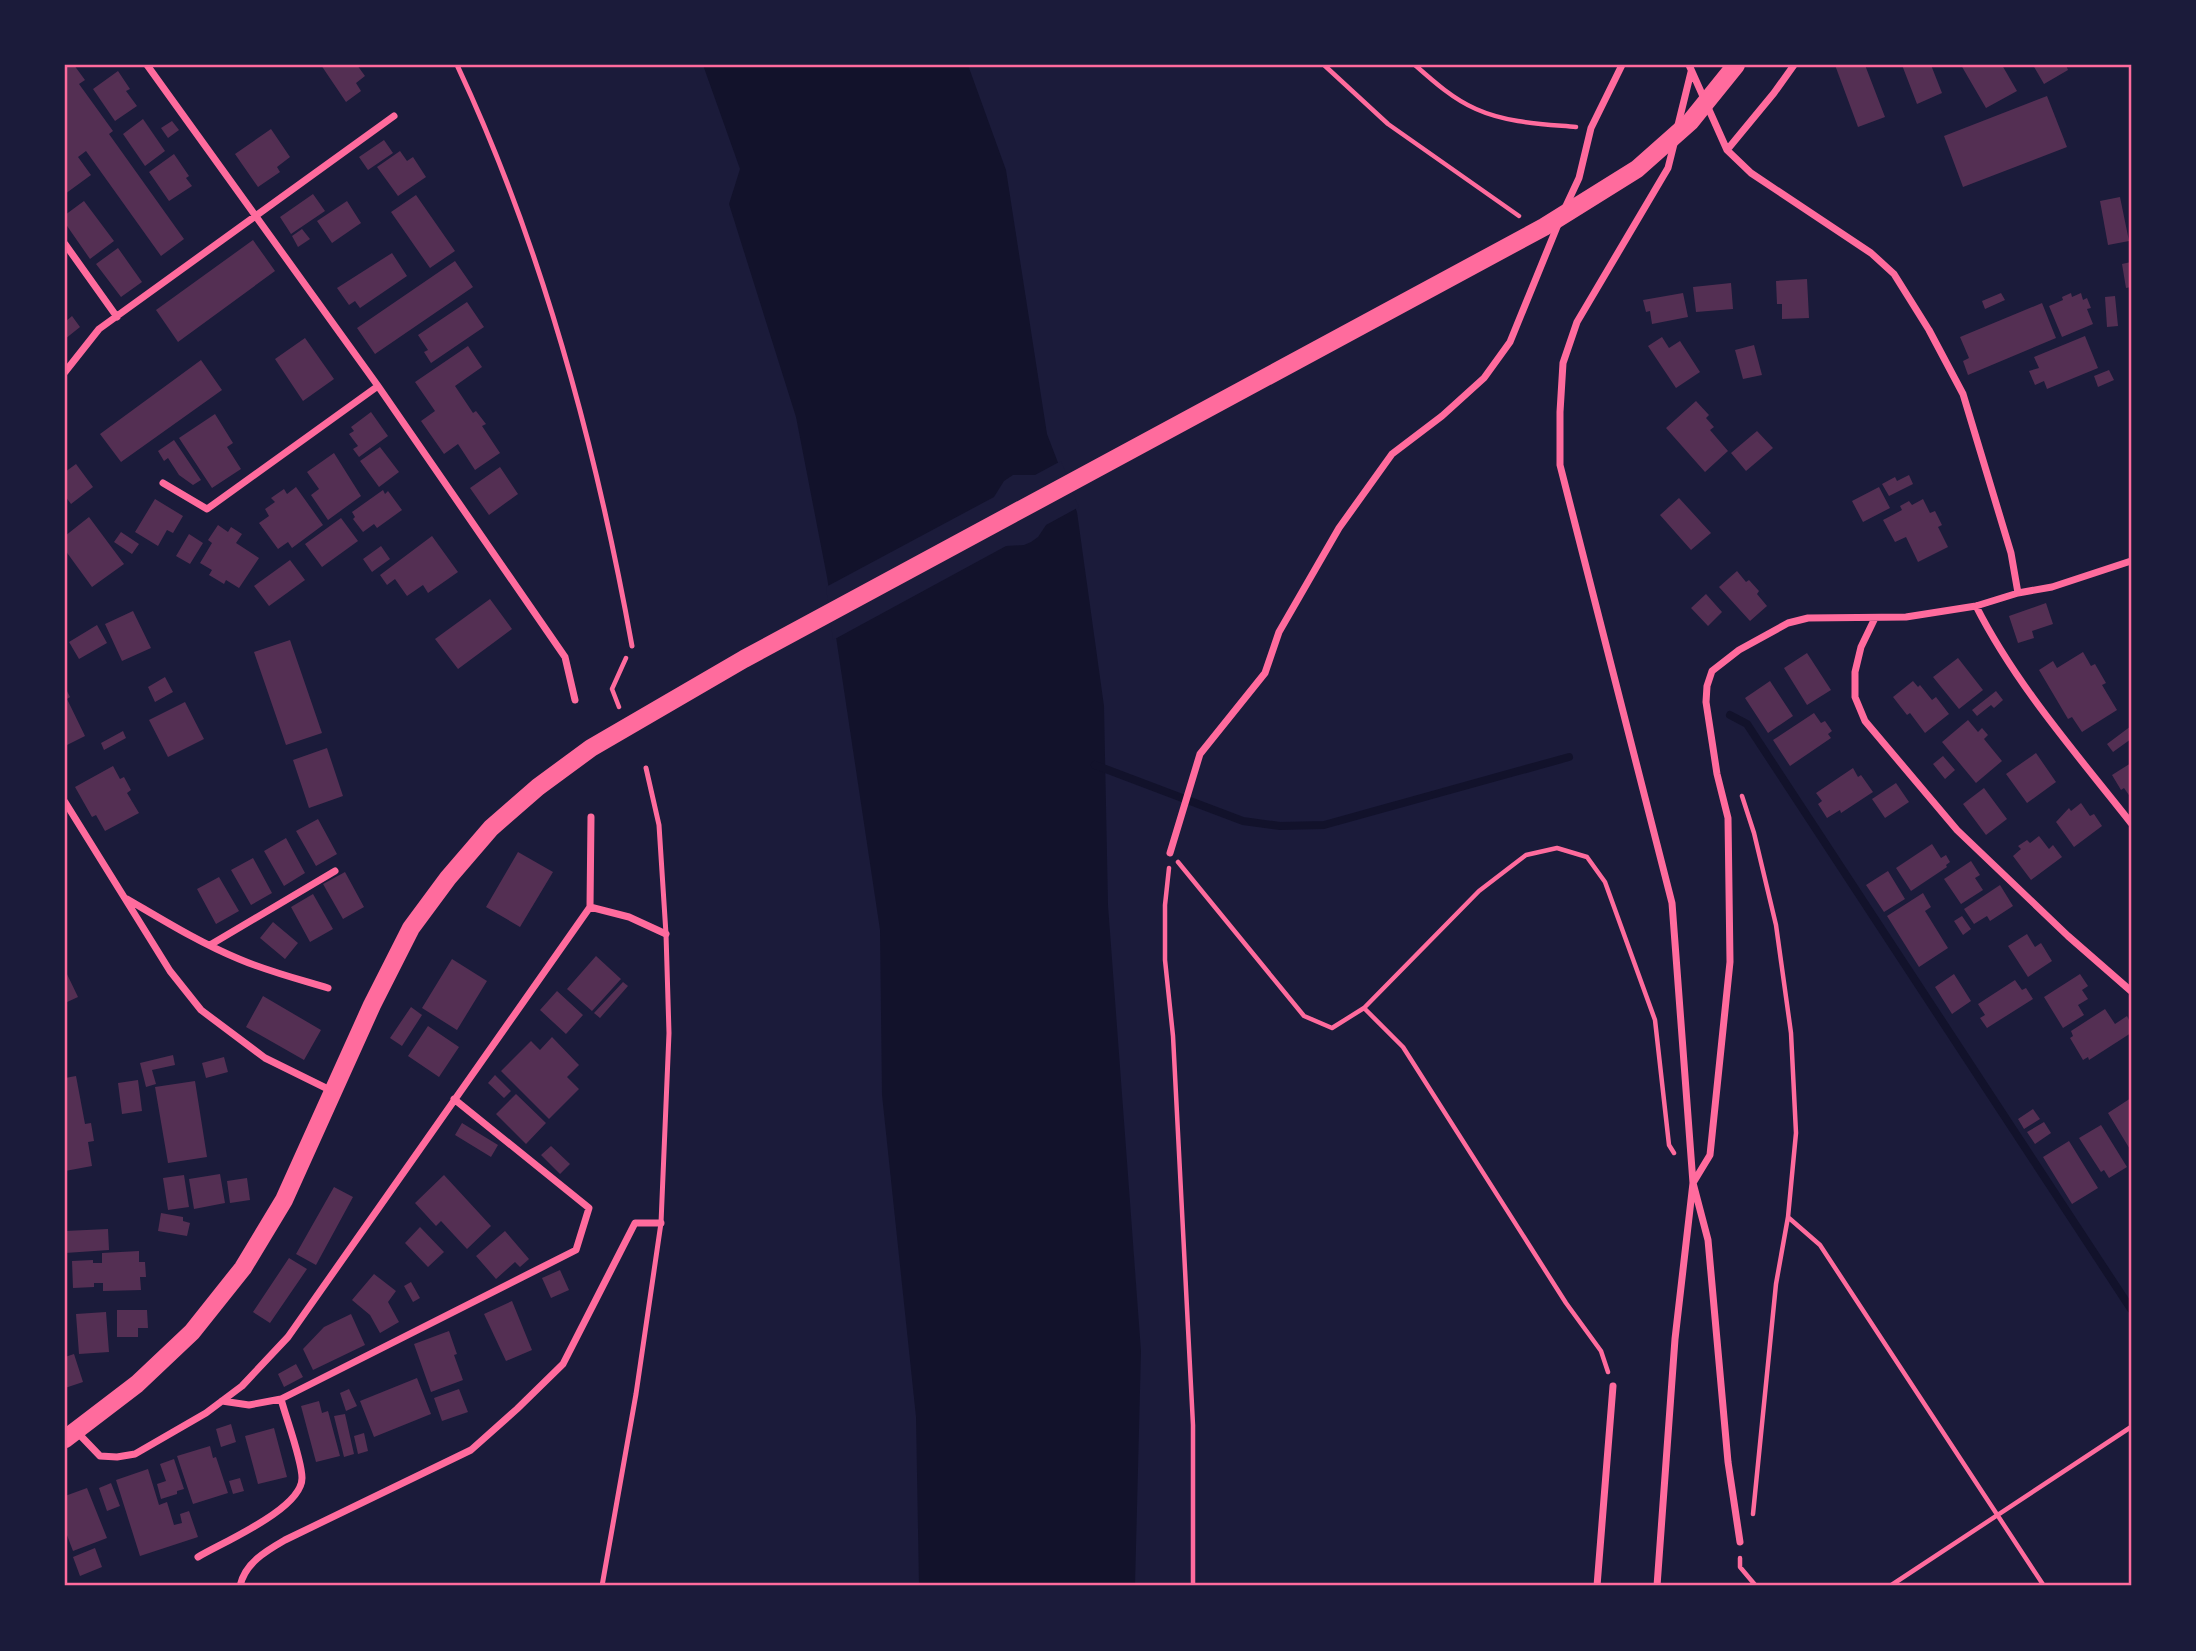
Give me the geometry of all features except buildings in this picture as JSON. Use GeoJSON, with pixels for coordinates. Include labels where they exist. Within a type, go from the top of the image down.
{"type":"FeatureCollection","features":[{"type":"Feature","properties":{"kind":"main road"},"geometry":{"type":"LineString","coordinates":[[71,1435],[137,1384],[192,1332],[243,1268],[284,1200],[372,1005],[411,928],[448,878],[491,828],[538,787],[591,748],[768,646],[1544,227],[1637,169],[1690,121],[1735,65]]}},
{"type":"Feature","properties":{"kind":"street"},"geometry":{"type":"LineString","coordinates":[[147,65],[379,386],[565,657],[575,700]]}},
{"type":"Feature","properties":{"kind":"street"},"geometry":{"type":"LineString","coordinates":[[1170,853],[1200,754],[1265,673],[1279,632],[1339,528],[1391,454],[1442,416],[1484,378],[1510,342],[1579,178],[1591,128],[1622,65]]}},
{"type":"Feature","properties":{"kind":"street"},"geometry":{"type":"LineString","coordinates":[[1727,150],[1794,65]]}},
{"type":"Feature","properties":{"kind":"street"},"geometry":{"type":"LineString","coordinates":[[1690,68],[1727,150],[1751,173],[1871,253],[1894,274],[1929,330],[1963,394],[2011,553],[2018,593]]}},
{"type":"Feature","properties":{"kind":"street"},"geometry":{"type":"LineString","coordinates":[[1690,68],[1668,168],[1577,322],[1563,363],[1560,465],[1672,903],[1693,1183],[1708,1240],[1728,1462],[1740,1542]]}},
{"type":"Feature","properties":{"kind":"street"},"geometry":{"type":"LineString","coordinates":[[65,372],[99,329],[394,116]]}},
{"type":"Feature","properties":{"kind":"street"},"geometry":{"type":"LineString","coordinates":[[65,244],[117,317]]}},
{"type":"Feature","properties":{"kind":"street"},"geometry":{"type":"LineString","coordinates":[[163,483],[206,509],[379,386]]}},
{"type":"Feature","properties":{"kind":"street"},"geometry":{"type":"LineString","coordinates":[[1657,1586],[1675,1339],[1693,1183],[1710,1155],[1730,962],[1728,818],[1717,774],[1706,702],[1712,671],[1739,650],[1788,623],[1808,618],[1906,617],[1976,606],[2018,593],[2052,587],[2131,561]]}},
{"type":"Feature","properties":{"kind":"street"},"geometry":{"type":"LineString","coordinates":[[1976,606],[1996,646],[2025,688],[2131,823]]}},
{"type":"Feature","properties":{"kind":"street"},"geometry":{"type":"LineString","coordinates":[[1875,618],[1861,647],[1855,671],[1855,697],[1865,721],[1957,830],[2068,936],[2131,991]]}},
{"type":"Feature","properties":{"kind":"street"},"geometry":{"type":"LineString","coordinates":[[65,802],[170,971],[201,1010],[265,1058],[332,1091]]}},
{"type":"Feature","properties":{"kind":"street"},"geometry":{"type":"LineString","coordinates":[[71,1435],[100,1456],[135,1454],[243,1386],[288,1337],[590,907],[592,817]]}},
{"type":"Feature","properties":{"kind":"street"},"geometry":{"type":"LineString","coordinates":[[210,945],[335,871]]}},
{"type":"Feature","properties":{"kind":"street"},"geometry":{"type":"LineString","coordinates":[[124,897],[237,958],[328,988]]}},
{"type":"Feature","properties":{"kind":"street"},"geometry":{"type":"LineString","coordinates":[[590,907],[629,917],[666,934]]}},
{"type":"Feature","properties":{"kind":"street"},"geometry":{"type":"LineString","coordinates":[[222,1401],[249,1405],[281,1399],[576,1250],[589,1208],[454,1099]]}},
{"type":"Feature","properties":{"kind":"street"},"geometry":{"type":"LineString","coordinates":[[240,1586],[242,1577],[260,1556],[285,1540],[471,1450],[563,1364],[635,1223],[661,1223]]}},
{"type":"Feature","properties":{"kind":"street"},"geometry":{"type":"LineString","coordinates":[[1597,1586],[1613,1386]]}},
{"type":"Feature","properties":{"kind":"street"},"geometry":{"type":"LineString","coordinates":[[198,1556],[284,1508],[300,1490],[302,1476],[281,1399]]}},
{"type":"Feature","properties":{"kind":"lane"},"geometry":{"type":"LineString","coordinates":[[457,65],[490,136],[547,294],[584,425],[632,646]]}},
{"type":"Feature","properties":{"kind":"lane"},"geometry":{"type":"LineString","coordinates":[[602,1586],[636,1394],[661,1223],[669,1033],[666,934],[659,825],[646,768]]}},
{"type":"Feature","properties":{"kind":"path"},"geometry":{"type":"LineString","coordinates":[[1324,65],[1388,124],[1520,216]]}},
{"type":"Feature","properties":{"kind":"path"},"geometry":{"type":"LineString","coordinates":[[1415,65],[1438,86],[1475,109],[1518,122],[1591,128]]}},
{"type":"Feature","properties":{"kind":"path"},"geometry":{"type":"LineString","coordinates":[[619,708],[611,689],[632,646]]}},
{"type":"Feature","properties":{"kind":"path"},"geometry":{"type":"LineString","coordinates":[[1717,774],[1741,795],[1754,834],[1776,925],[1791,1033],[1796,1133],[1788,1217],[1774,1308],[1755,1510],[1740,1542],[1740,1567],[1756,1586]]}},
{"type":"Feature","properties":{"kind":"path"},"geometry":{"type":"LineString","coordinates":[[1170,853],[1304,1016],[1332,1028],[1364,1008],[1479,891],[1526,855],[1557,848],[1587,857],[1605,882],[1655,1020],[1669,1145],[1693,1183]]}},
{"type":"Feature","properties":{"kind":"path"},"geometry":{"type":"LineString","coordinates":[[1170,853],[1165,905],[1165,960],[1173,1035],[1193,1425],[1193,1586]]}},
{"type":"Feature","properties":{"kind":"path"},"geometry":{"type":"LineString","coordinates":[[1364,1008],[1403,1047],[1566,1303],[1601,1351],[1613,1386]]}},
{"type":"Feature","properties":{"kind":"path"},"geometry":{"type":"LineString","coordinates":[[1788,1217],[1820,1245],[2044,1586]]}},
{"type":"Feature","properties":{"kind":"path"},"geometry":{"type":"LineString","coordinates":[[1890,1586],[2131,1427]]}},
{"type":"Feature","properties":{"kind":"shaded area"},"geometry":{"type":"Polygon","coordinates":[[[703,65],[968,65],[1006,170],[1047,434],[1077,512],[1104,706],[1108,905],[1141,1351],[1135,1586],[919,1586],[916,1417],[882,1095],[880,930],[827,577],[796,417],[729,204],[740,169],[703,65]]]}},
{"type":"Feature","properties":{"kind":"pier"},"geometry":{"type":"Polygon","coordinates":[[[1061,461],[1079,507],[1046,525],[1031,542],[1006,546],[833,640],[826,587],[994,497],[1004,481],[1013,475],[1035,475],[1061,461]]]}},
{"type":"Feature","properties":{"kind":"waterway"},"geometry":{"type":"LineString","coordinates":[[1730,715],[1747,724],[2131,1309]]}},
{"type":"Feature","properties":{"kind":"waterway"},"geometry":{"type":"LineString","coordinates":[[1095,765],[1243,821],[1280,826],[1324,825],[1569,757]]}}]}
